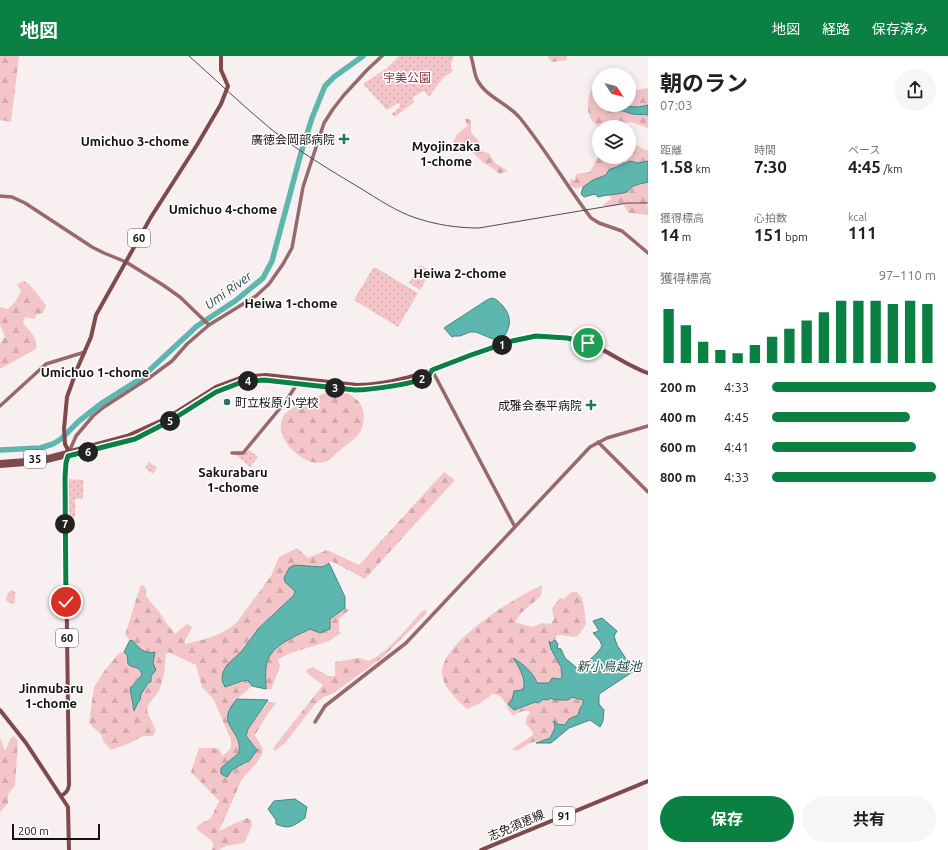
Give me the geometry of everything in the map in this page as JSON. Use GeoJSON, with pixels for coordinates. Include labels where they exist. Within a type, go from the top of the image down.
{"type":"FeatureCollection","features":[{"type":"Feature","properties":{"kind":"main road","name":"60"},"geometry":{"type":"LineString","coordinates":[[61,796],[68,790],[69,785],[65,504],[66,463],[69,454],[65,444],[64,430],[67,397],[91,337],[96,315],[150,217],[197,145],[221,104],[228,86],[222,70],[221,56]]}},
{"type":"Feature","properties":{"kind":"main road","name":"35"},"geometry":{"type":"LineString","coordinates":[[0,466],[39,463],[140,431],[166,418],[216,387],[243,377],[266,375],[357,385],[370,385],[408,378],[512,341],[536,336],[567,338],[588,343],[648,373]]}},
{"type":"Feature","properties":{"kind":"main road","name":"35"},"geometry":{"type":"LineString","coordinates":[[0,462],[39,459],[69,454],[135,439],[170,421],[216,392],[232,384],[264,380],[366,390],[394,386],[421,379],[429,376],[432,370]]}},
{"type":"Feature","properties":{"kind":"main road"},"geometry":{"type":"LineString","coordinates":[[0,710],[26,743],[68,807],[69,850]]}},
{"type":"Feature","properties":{"kind":"main road","name":"志免須恵線"},"geometry":{"type":"LineString","coordinates":[[481,850],[648,781]]}},
{"type":"Feature","properties":{"kind":"street"},"geometry":{"type":"LineString","coordinates":[[69,454],[76,436],[93,416],[172,361],[208,324],[256,296],[270,284],[292,248],[303,187],[324,123],[344,95],[382,56]]}},
{"type":"Feature","properties":{"kind":"street"},"geometry":{"type":"LineString","coordinates":[[471,56],[476,77],[481,86],[520,118],[539,142],[591,218],[622,231],[648,253]]}},
{"type":"Feature","properties":{"kind":"street"},"geometry":{"type":"LineString","coordinates":[[0,196],[12,197],[25,203],[92,247],[126,262],[180,297],[208,324]]}},
{"type":"Feature","properties":{"kind":"street"},"geometry":{"type":"LineString","coordinates":[[0,406],[46,364],[85,352]]}},
{"type":"Feature","properties":{"kind":"street"},"geometry":{"type":"LineString","coordinates":[[432,370],[515,527]]}},
{"type":"Feature","properties":{"kind":"street"},"geometry":{"type":"LineString","coordinates":[[232,453],[242,453],[248,447],[286,401],[297,384]]}},
{"type":"Feature","properties":{"kind":"street"},"geometry":{"type":"LineString","coordinates":[[315,722],[326,706],[406,643],[580,457],[598,442],[648,426]]}},
{"type":"Feature","properties":{"kind":"street"},"geometry":{"type":"LineString","coordinates":[[598,442],[648,492]]}},
{"type":"Feature","properties":{"kind":"green space"},"geometry":{"type":"Polygon","coordinates":[[[0,56],[19,56],[11,122],[0,120],[0,56]]]}},
{"type":"Feature","properties":{"kind":"green space","name":"宇美公園"},"geometry":{"type":"Polygon","coordinates":[[[399,56],[454,56],[451,64],[453,71],[443,78],[429,97],[424,91],[413,97],[414,102],[395,117],[391,114],[399,108],[400,104],[398,103],[387,110],[363,84],[387,68],[399,56]]]}},
{"type":"Feature","properties":{"kind":"green space"},"geometry":{"type":"Polygon","coordinates":[[[547,56],[567,56],[567,60],[552,62],[547,56]]]}},
{"type":"Feature","properties":{"kind":"green space"},"geometry":{"type":"Polygon","coordinates":[[[648,88],[648,105],[636,107],[636,90],[648,88]]]}},
{"type":"Feature","properties":{"kind":"green space"},"geometry":{"type":"Polygon","coordinates":[[[592,89],[592,112],[627,112],[648,115],[648,128],[636,124],[636,120],[592,121],[588,110],[589,97],[592,89]]]}},
{"type":"Feature","properties":{"kind":"green space"},"geometry":{"type":"Polygon","coordinates":[[[465,119],[471,120],[471,132],[481,144],[479,149],[489,153],[495,163],[508,171],[500,174],[485,164],[466,147],[455,149],[452,144],[457,134],[467,126],[465,119]]]}},
{"type":"Feature","properties":{"kind":"green space"},"geometry":{"type":"Polygon","coordinates":[[[636,145],[648,150],[648,161],[636,162],[636,145]]]}},
{"type":"Feature","properties":{"kind":"green space"},"geometry":{"type":"Polygon","coordinates":[[[594,164],[622,164],[616,166],[606,175],[579,188],[576,189],[570,185],[570,179],[575,180],[576,174],[590,172],[594,164]]]}},
{"type":"Feature","properties":{"kind":"green space"},"geometry":{"type":"Polygon","coordinates":[[[648,182],[648,202],[646,203],[648,207],[648,215],[629,213],[623,204],[605,207],[603,205],[611,199],[609,194],[627,192],[633,186],[648,182]]]}},
{"type":"Feature","properties":{"kind":"green space"},"geometry":{"type":"Polygon","coordinates":[[[420,265],[431,271],[420,290],[409,283],[420,265]]]}},
{"type":"Feature","properties":{"kind":"green space"},"geometry":{"type":"Polygon","coordinates":[[[373,268],[376,268],[418,293],[398,327],[354,300],[373,268]]]}},
{"type":"Feature","properties":{"kind":"green space"},"geometry":{"type":"Polygon","coordinates":[[[24,281],[29,284],[46,305],[43,313],[36,315],[35,319],[25,317],[23,323],[35,338],[36,349],[0,369],[0,344],[5,337],[0,324],[0,307],[8,309],[15,302],[21,291],[17,284],[24,281]]]}},
{"type":"Feature","properties":{"kind":"green space"},"geometry":{"type":"Polygon","coordinates":[[[341,389],[356,399],[362,407],[364,417],[362,428],[356,437],[327,461],[315,463],[306,460],[289,446],[284,438],[281,428],[282,420],[287,412],[297,405],[334,390],[341,389]]]}},
{"type":"Feature","properties":{"kind":"green space"},"geometry":{"type":"Polygon","coordinates":[[[249,450],[258,457],[250,467],[236,455],[249,450]]]}},
{"type":"Feature","properties":{"kind":"green space"},"geometry":{"type":"Polygon","coordinates":[[[149,462],[157,468],[153,474],[145,468],[149,462]]]}},
{"type":"Feature","properties":{"kind":"green space"},"geometry":{"type":"Polygon","coordinates":[[[444,472],[455,480],[365,579],[331,561],[325,566],[321,567],[294,565],[290,568],[286,574],[285,582],[295,591],[294,595],[259,628],[242,651],[227,665],[225,687],[248,680],[252,686],[237,699],[237,739],[240,747],[239,754],[237,755],[227,777],[235,769],[249,761],[257,750],[246,736],[248,729],[268,702],[276,703],[255,735],[263,749],[262,754],[256,764],[242,779],[219,831],[247,818],[251,820],[252,826],[243,843],[226,846],[219,850],[211,850],[214,846],[211,840],[197,830],[197,826],[211,818],[219,801],[191,772],[199,748],[218,748],[223,756],[231,748],[231,740],[214,700],[202,687],[196,665],[168,652],[166,654],[164,675],[159,691],[148,705],[147,711],[156,731],[153,736],[143,736],[128,744],[111,750],[103,741],[102,736],[89,723],[94,687],[105,670],[119,653],[126,653],[127,662],[129,665],[138,667],[141,670],[141,676],[131,685],[131,701],[134,710],[140,700],[141,694],[151,681],[151,676],[154,670],[153,663],[155,652],[145,652],[125,635],[140,587],[143,585],[146,589],[146,596],[175,634],[187,624],[192,627],[185,644],[220,634],[232,627],[237,622],[271,576],[279,557],[297,548],[308,558],[327,550],[359,565],[444,472]]]}},
{"type":"Feature","properties":{"kind":"green space"},"geometry":{"type":"Polygon","coordinates":[[[67,479],[83,480],[83,498],[75,499],[75,517],[67,517],[67,479]]]}},
{"type":"Feature","properties":{"kind":"green space"},"geometry":{"type":"Polygon","coordinates":[[[542,585],[541,596],[521,613],[515,622],[532,627],[543,623],[551,624],[554,619],[552,608],[560,598],[564,599],[571,592],[577,592],[582,598],[586,624],[577,636],[572,637],[557,635],[555,640],[551,643],[551,649],[561,667],[562,677],[560,679],[552,678],[549,683],[537,683],[527,669],[513,659],[522,674],[524,686],[523,690],[514,691],[512,700],[508,704],[514,710],[535,702],[538,703],[554,697],[560,697],[583,700],[583,705],[580,708],[578,715],[569,719],[565,725],[554,721],[555,728],[550,738],[530,743],[517,751],[512,749],[533,735],[532,731],[526,724],[526,718],[530,713],[528,711],[523,711],[512,715],[506,705],[507,704],[500,696],[493,694],[479,704],[467,709],[447,688],[442,672],[445,660],[454,647],[467,634],[499,609],[542,585]]]}},
{"type":"Feature","properties":{"kind":"green space"},"geometry":{"type":"Polygon","coordinates":[[[11,590],[15,592],[15,603],[11,604],[6,600],[8,593],[11,590]]]}},
{"type":"Feature","properties":{"kind":"green space"},"geometry":{"type":"Polygon","coordinates":[[[345,608],[349,610],[339,619],[339,631],[341,633],[329,641],[291,653],[278,659],[280,666],[271,690],[266,689],[266,670],[271,653],[283,643],[310,629],[320,633],[329,629],[330,619],[345,608]]]}},
{"type":"Feature","properties":{"kind":"green space"},"geometry":{"type":"Polygon","coordinates":[[[427,610],[426,614],[383,657],[334,693],[324,697],[316,703],[285,743],[275,751],[273,748],[323,685],[308,674],[306,670],[313,667],[328,676],[335,676],[335,662],[359,658],[369,661],[391,645],[422,611],[427,610]]]}},
{"type":"Feature","properties":{"kind":"green space"},"geometry":{"type":"Polygon","coordinates":[[[14,736],[18,741],[15,786],[8,794],[8,803],[0,812],[0,738],[5,751],[10,739],[14,736]]]}},
{"type":"Feature","properties":{"kind":"water"},"geometry":{"type":"Polygon","coordinates":[[[648,105],[648,115],[627,112],[636,112],[636,107],[648,105]]]}},
{"type":"Feature","properties":{"kind":"water"},"geometry":{"type":"Polygon","coordinates":[[[648,161],[648,182],[636,185],[627,192],[620,194],[598,197],[595,194],[584,197],[581,194],[583,187],[593,180],[606,175],[609,170],[623,164],[636,164],[636,162],[648,161]]]}},
{"type":"Feature","properties":{"kind":"water"},"geometry":{"type":"Polygon","coordinates":[[[492,298],[497,300],[502,305],[506,310],[509,319],[508,328],[500,342],[476,332],[470,332],[452,337],[444,328],[487,300],[492,298]]]}},
{"type":"Feature","properties":{"kind":"water"},"geometry":{"type":"Polygon","coordinates":[[[329,563],[345,597],[345,608],[330,619],[330,629],[320,633],[310,629],[283,643],[271,653],[266,670],[266,689],[252,686],[248,680],[225,687],[222,680],[223,672],[227,665],[242,651],[259,628],[294,595],[295,591],[285,582],[284,578],[289,568],[294,565],[321,567],[329,563]]]}},
{"type":"Feature","properties":{"kind":"water","name":"新小鳥越池"},"geometry":{"type":"Polygon","coordinates":[[[602,618],[617,631],[614,636],[617,645],[634,671],[599,694],[599,704],[604,710],[603,721],[600,727],[590,720],[569,728],[551,743],[536,743],[550,738],[555,728],[554,721],[558,724],[565,725],[569,719],[578,715],[583,704],[583,700],[572,697],[568,700],[555,700],[551,698],[547,700],[544,699],[538,703],[535,702],[514,710],[508,704],[512,700],[514,691],[523,690],[524,682],[522,673],[513,658],[527,669],[537,683],[549,683],[552,678],[560,679],[562,677],[561,667],[551,649],[549,641],[551,643],[555,640],[558,644],[557,648],[561,649],[565,658],[577,668],[597,653],[602,646],[600,641],[593,633],[599,631],[593,621],[602,618]]]}},
{"type":"Feature","properties":{"kind":"water"},"geometry":{"type":"Polygon","coordinates":[[[130,640],[145,652],[155,652],[153,663],[156,670],[151,676],[151,682],[149,682],[141,694],[140,700],[134,711],[130,688],[142,675],[138,668],[128,664],[127,655],[124,652],[130,640]]]}},
{"type":"Feature","properties":{"kind":"water"},"geometry":{"type":"Polygon","coordinates":[[[237,699],[268,700],[248,729],[246,736],[257,750],[250,760],[232,770],[227,777],[221,774],[221,768],[239,753],[237,738],[228,721],[230,708],[237,699]]]}},
{"type":"Feature","properties":{"kind":"water"},"geometry":{"type":"Polygon","coordinates":[[[295,799],[307,807],[305,818],[288,827],[276,824],[276,820],[268,809],[274,801],[295,799]]]}},
{"type":"Feature","properties":{"kind":"waterway","name":"Umi River"},"geometry":{"type":"LineString","coordinates":[[0,450],[40,448],[53,444],[61,439],[79,421],[102,403],[140,379],[197,326],[235,301],[263,278],[272,261],[301,153],[312,118],[325,86],[334,77],[363,56]]}},
{"type":"Feature","properties":{"kind":"railway"},"geometry":{"type":"LineString","coordinates":[[189,56],[240,102],[292,145],[388,205],[416,218],[448,226],[479,228],[627,203],[648,203]]}},
{"type":"Feature","properties":{"kind":"place","name":"廣徳会岡部病院"},"geometry":{"type":"Point","coordinates":[344,139]}},
{"type":"Feature","properties":{"kind":"place","name":"町立桜原小学校"},"geometry":{"type":"Point","coordinates":[227,402]}},
{"type":"Feature","properties":{"kind":"place","name":"成雅会泰平病院"},"geometry":{"type":"Point","coordinates":[591,405]}},
{"type":"Feature","properties":{"kind":"district","name":"Umichuo 3-chome"},"geometry":{"type":"Point","coordinates":[135,141]}},
{"type":"Feature","properties":{"kind":"district","name":"Myojinzaka 1-chome"},"geometry":{"type":"Point","coordinates":[446,154]}},
{"type":"Feature","properties":{"kind":"district","name":"Umichuo 4-chome"},"geometry":{"type":"Point","coordinates":[223,209]}},
{"type":"Feature","properties":{"kind":"district","name":"Heiwa 2-chome"},"geometry":{"type":"Point","coordinates":[460,273]}},
{"type":"Feature","properties":{"kind":"district","name":"Heiwa 1-chome"},"geometry":{"type":"Point","coordinates":[291,303]}},
{"type":"Feature","properties":{"kind":"district","name":"Umichuo 1-chome"},"geometry":{"type":"Point","coordinates":[95,372]}},
{"type":"Feature","properties":{"kind":"district","name":"Sakurabaru 1-chome"},"geometry":{"type":"Point","coordinates":[233,480]}},
{"type":"Feature","properties":{"kind":"district","name":"Jinmubaru 1-chome"},"geometry":{"type":"Point","coordinates":[51,696]}},
{"type":"Feature","properties":{"kind":"route"},"geometry":{"type":"LineString","coordinates":[[66,602],[65,477],[68,456],[135,439],[170,421],[216,392],[232,384],[252,380],[264,380],[366,390],[394,386],[421,379],[429,376],[432,370],[512,341],[536,336],[552,336],[588,343]]}}]}
